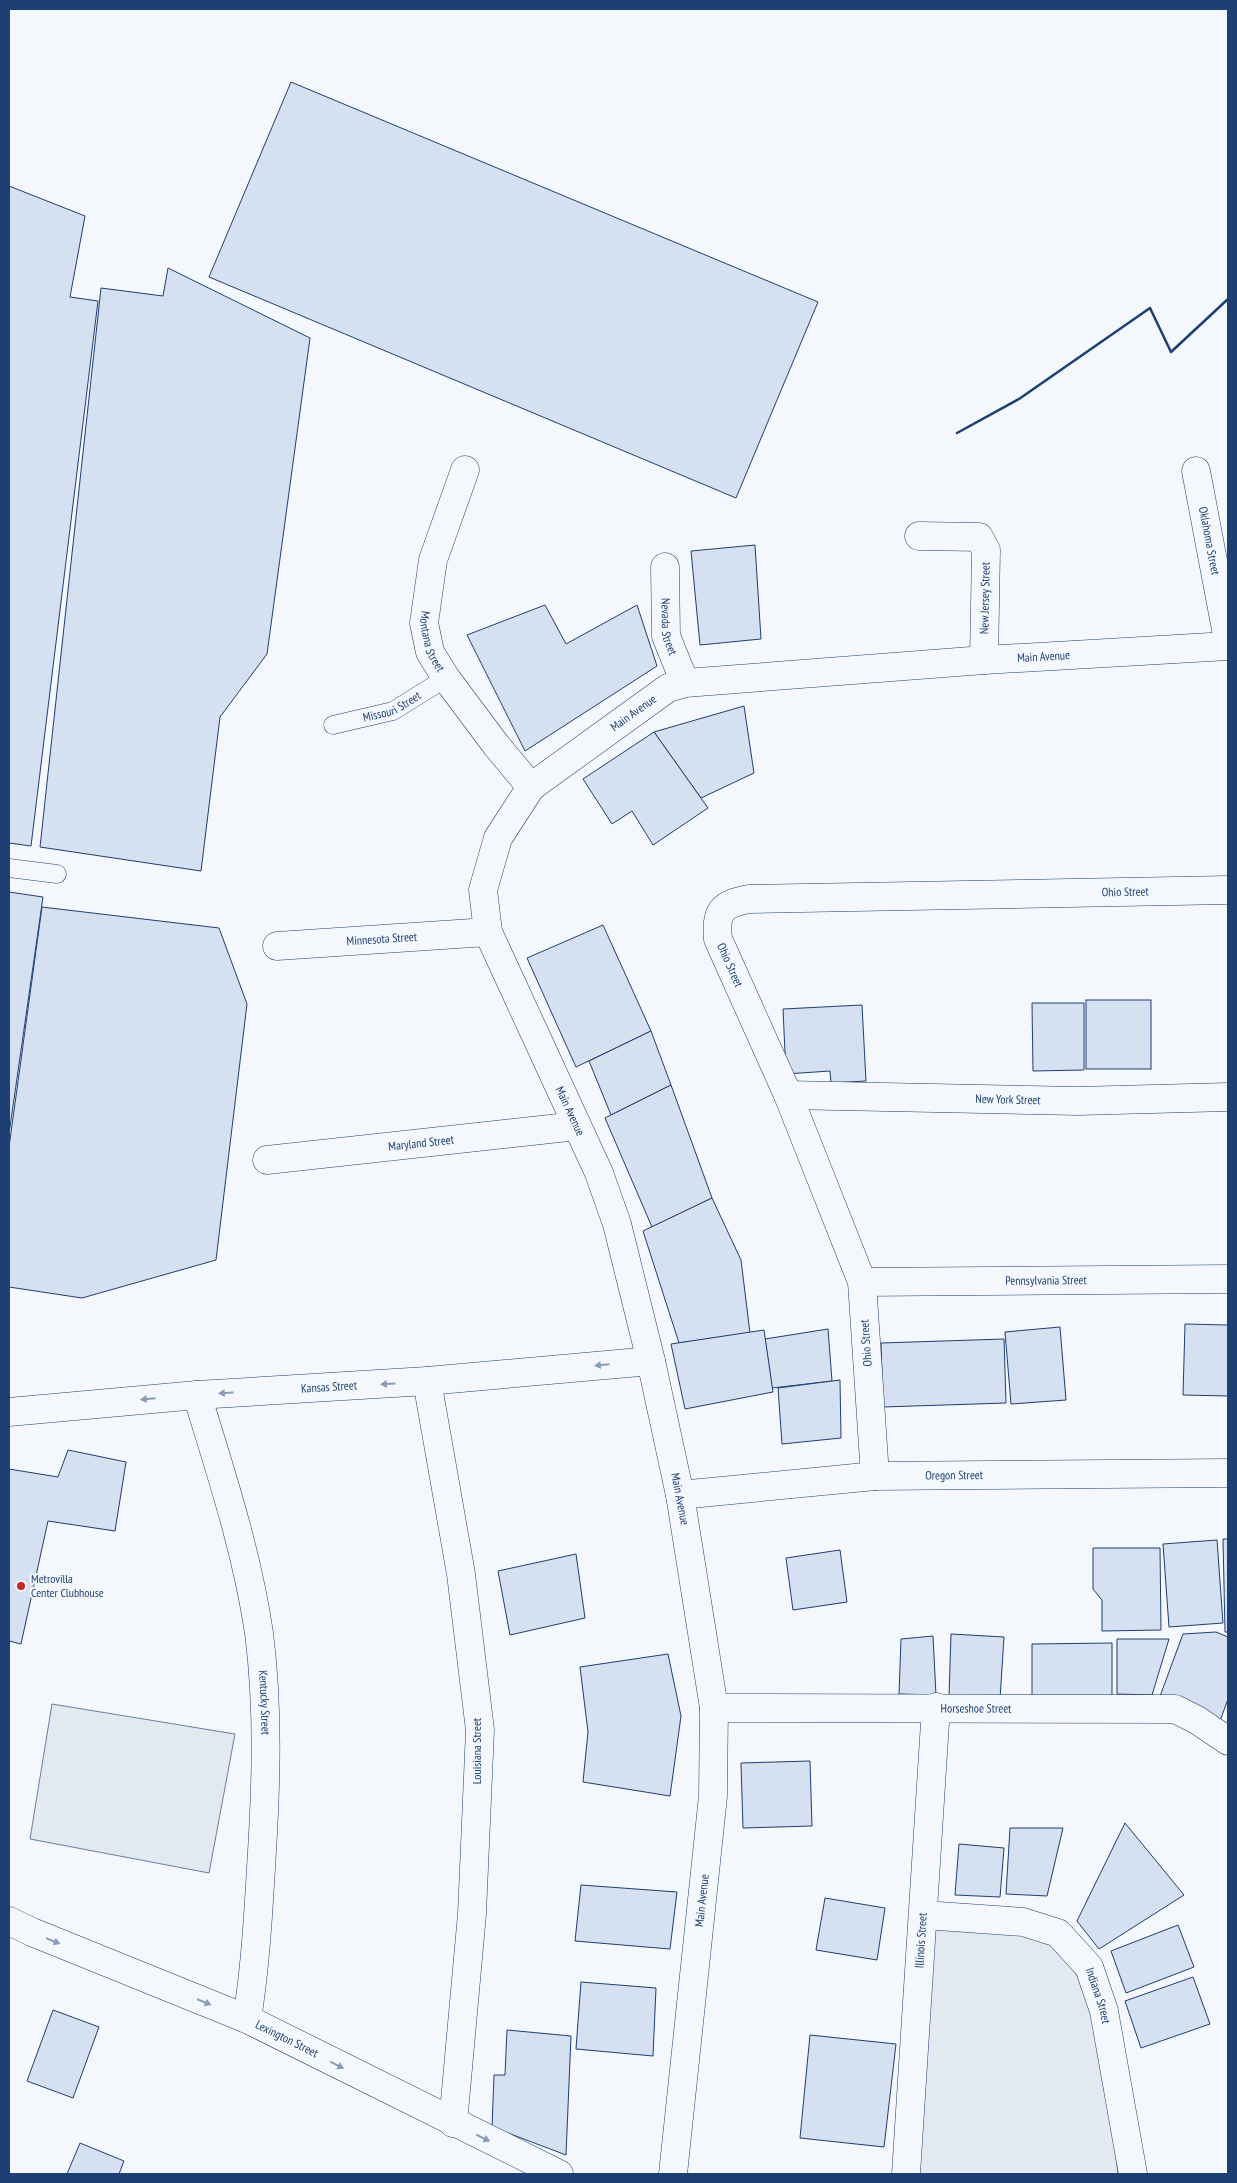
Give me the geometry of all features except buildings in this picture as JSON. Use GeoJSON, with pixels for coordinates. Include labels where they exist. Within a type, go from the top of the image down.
{"type":"FeatureCollection","features":[{"type":"Feature","properties":{"kind":"street","name":"Montana Street"},"geometry":{"type":"LineString","coordinates":[[465,470],[433,560],[424,623],[430,652],[446,678],[496,745],[531,786]]}},
{"type":"Feature","properties":{"kind":"street","name":"Oklahoma Street"},"geometry":{"type":"LineString","coordinates":[[1196,471],[1228,640]]}},
{"type":"Feature","properties":{"kind":"street","name":"New Jersey Street"},"geometry":{"type":"LineString","coordinates":[[918,536],[979,538],[986,550],[984,660]]}},
{"type":"Feature","properties":{"kind":"street","name":"Nevada Street"},"geometry":{"type":"LineString","coordinates":[[665,567],[666,636],[685,683]]}},
{"type":"Feature","properties":{"kind":"street","name":"Main Avenue"},"geometry":{"type":"LineString","coordinates":[[673,2174],[713,1796],[714,1708],[680,1495],[617,1224],[599,1173],[488,932],[483,890],[498,838],[531,786],[668,688],[685,683],[984,660],[1228,646]]}},
{"type":"Feature","properties":{"kind":"street","name":"Ohio Street"},"geometry":{"type":"LineString","coordinates":[[875,1476],[862,1282],[788,1095],[718,939],[716,924],[720,912],[731,903],[749,899],[1228,890]]}},
{"type":"Feature","properties":{"kind":"street","name":"Minnesota Street"},"geometry":{"type":"LineString","coordinates":[[277,946],[488,932]]}},
{"type":"Feature","properties":{"kind":"street","name":"New York Street"},"geometry":{"type":"LineString","coordinates":[[788,1095],[1078,1101],[1228,1097]]}},
{"type":"Feature","properties":{"kind":"street","name":"Maryland Street"},"geometry":{"type":"LineString","coordinates":[[267,1160],[576,1126]]}},
{"type":"Feature","properties":{"kind":"street","name":"Pennsylvania Street"},"geometry":{"type":"LineString","coordinates":[[862,1282],[1228,1279]]}},
{"type":"Feature","properties":{"kind":"street","name":"Kansas Street"},"geometry":{"type":"LineString","coordinates":[[9,1412],[197,1395],[427,1381],[650,1361]]}},
{"type":"Feature","properties":{"kind":"street","name":"Louisiana Street"},"geometry":{"type":"LineString","coordinates":[[427,1381],[461,1574],[480,1730],[472,1914],[453,2123]]}},
{"type":"Feature","properties":{"kind":"street","name":"Kentucky Street"},"geometry":{"type":"LineString","coordinates":[[197,1395],[238,1533],[259,1633],[266,1715],[264,1825],[255,1969],[247,2019]]}},
{"type":"Feature","properties":{"kind":"street","name":"Oregon Street"},"geometry":{"type":"LineString","coordinates":[[680,1495],[875,1476],[1228,1473]]}},
{"type":"Feature","properties":{"kind":"street","name":"Illinois Street"},"geometry":{"type":"LineString","coordinates":[[906,2174],[936,1707]]}},
{"type":"Feature","properties":{"kind":"street","name":"Horseshoe Street"},"geometry":{"type":"LineString","coordinates":[[714,1708],[1174,1709],[1197,1720],[1228,1741]]}},
{"type":"Feature","properties":{"kind":"street","name":"Indiana Street"},"geometry":{"type":"LineString","coordinates":[[924,1914],[1023,1922],[1049,1930],[1058,1933],[1089,1967],[1104,2011],[1133,2174]]}},
{"type":"Feature","properties":{"kind":"street","name":"Lexington Street"},"geometry":{"type":"LineString","coordinates":[[9,1920],[32,1932],[247,2019],[559,2174]]}},
{"type":"Feature","properties":{"kind":"lane","name":"Missouri Street"},"geometry":{"type":"LineString","coordinates":[[333,725],[392,711],[446,678]]}},
{"type":"Feature","properties":{"kind":"lane"},"geometry":{"type":"LineString","coordinates":[[9,868],[56,874]]}},
{"type":"Feature","properties":{"kind":"shaded area"},"geometry":{"type":"Polygon","coordinates":[[[52,1704],[235,1734],[209,1873],[30,1839],[52,1704]]]}},
{"type":"Feature","properties":{"kind":"shaded area"},"geometry":{"type":"Polygon","coordinates":[[[931,1921],[1019,1927],[1062,1949],[1098,2013],[1118,2174],[914,2174],[931,1921]]]}},
{"type":"Feature","properties":{"kind":"wall"},"geometry":{"type":"LineString","coordinates":[[957,433],[1019,399],[1150,308],[1171,352],[1228,299]]}},
{"type":"Feature","properties":{"kind":"place","name":"Metrovilla Center Clubhouse"},"geometry":{"type":"Point","coordinates":[21,1586]}}]}
